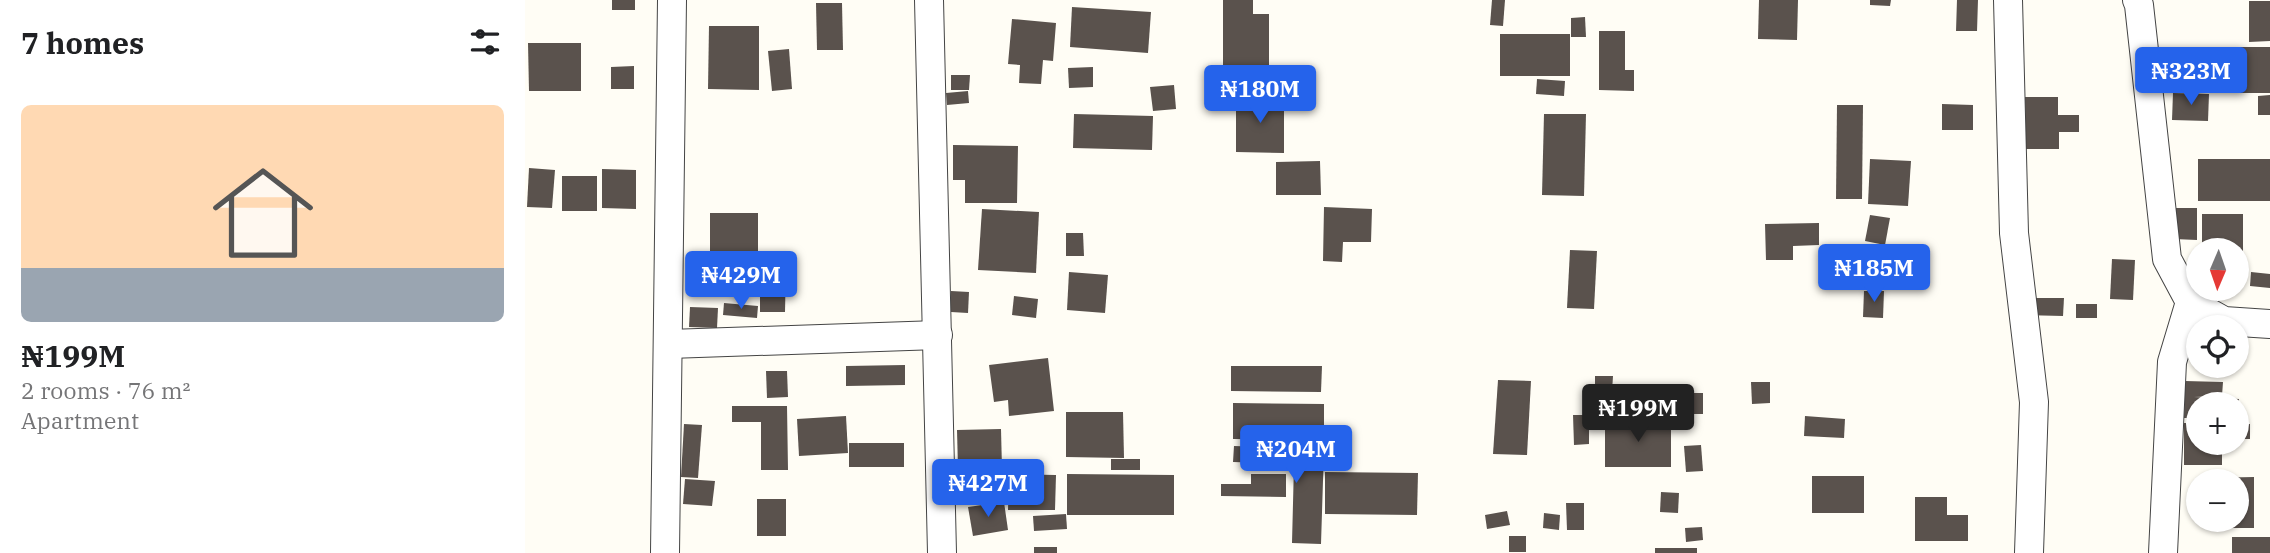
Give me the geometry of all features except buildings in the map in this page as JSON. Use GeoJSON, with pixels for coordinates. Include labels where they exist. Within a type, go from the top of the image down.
{"type":"FeatureCollection","features":[{"type":"Feature","properties":{"kind":"street"},"geometry":{"type":"LineString","coordinates":[[665,553],[672,0]]}},
{"type":"Feature","properties":{"kind":"street"},"geometry":{"type":"LineString","coordinates":[[929,0],[942,553]]}},
{"type":"Feature","properties":{"kind":"street"},"geometry":{"type":"LineString","coordinates":[[2008,0],[2014,233],[2034,402],[2029,553]]}},
{"type":"Feature","properties":{"kind":"street"},"geometry":{"type":"LineString","coordinates":[[2137,0],[2167,259],[2190,302],[2224,321],[2270,324]]}},
{"type":"Feature","properties":{"kind":"street"},"geometry":{"type":"LineString","coordinates":[[2163,553],[2172,362],[2190,302]]}},
{"type":"Feature","properties":{"kind":"street"},"geometry":{"type":"LineString","coordinates":[[669,344],[938,335]]}}]}
